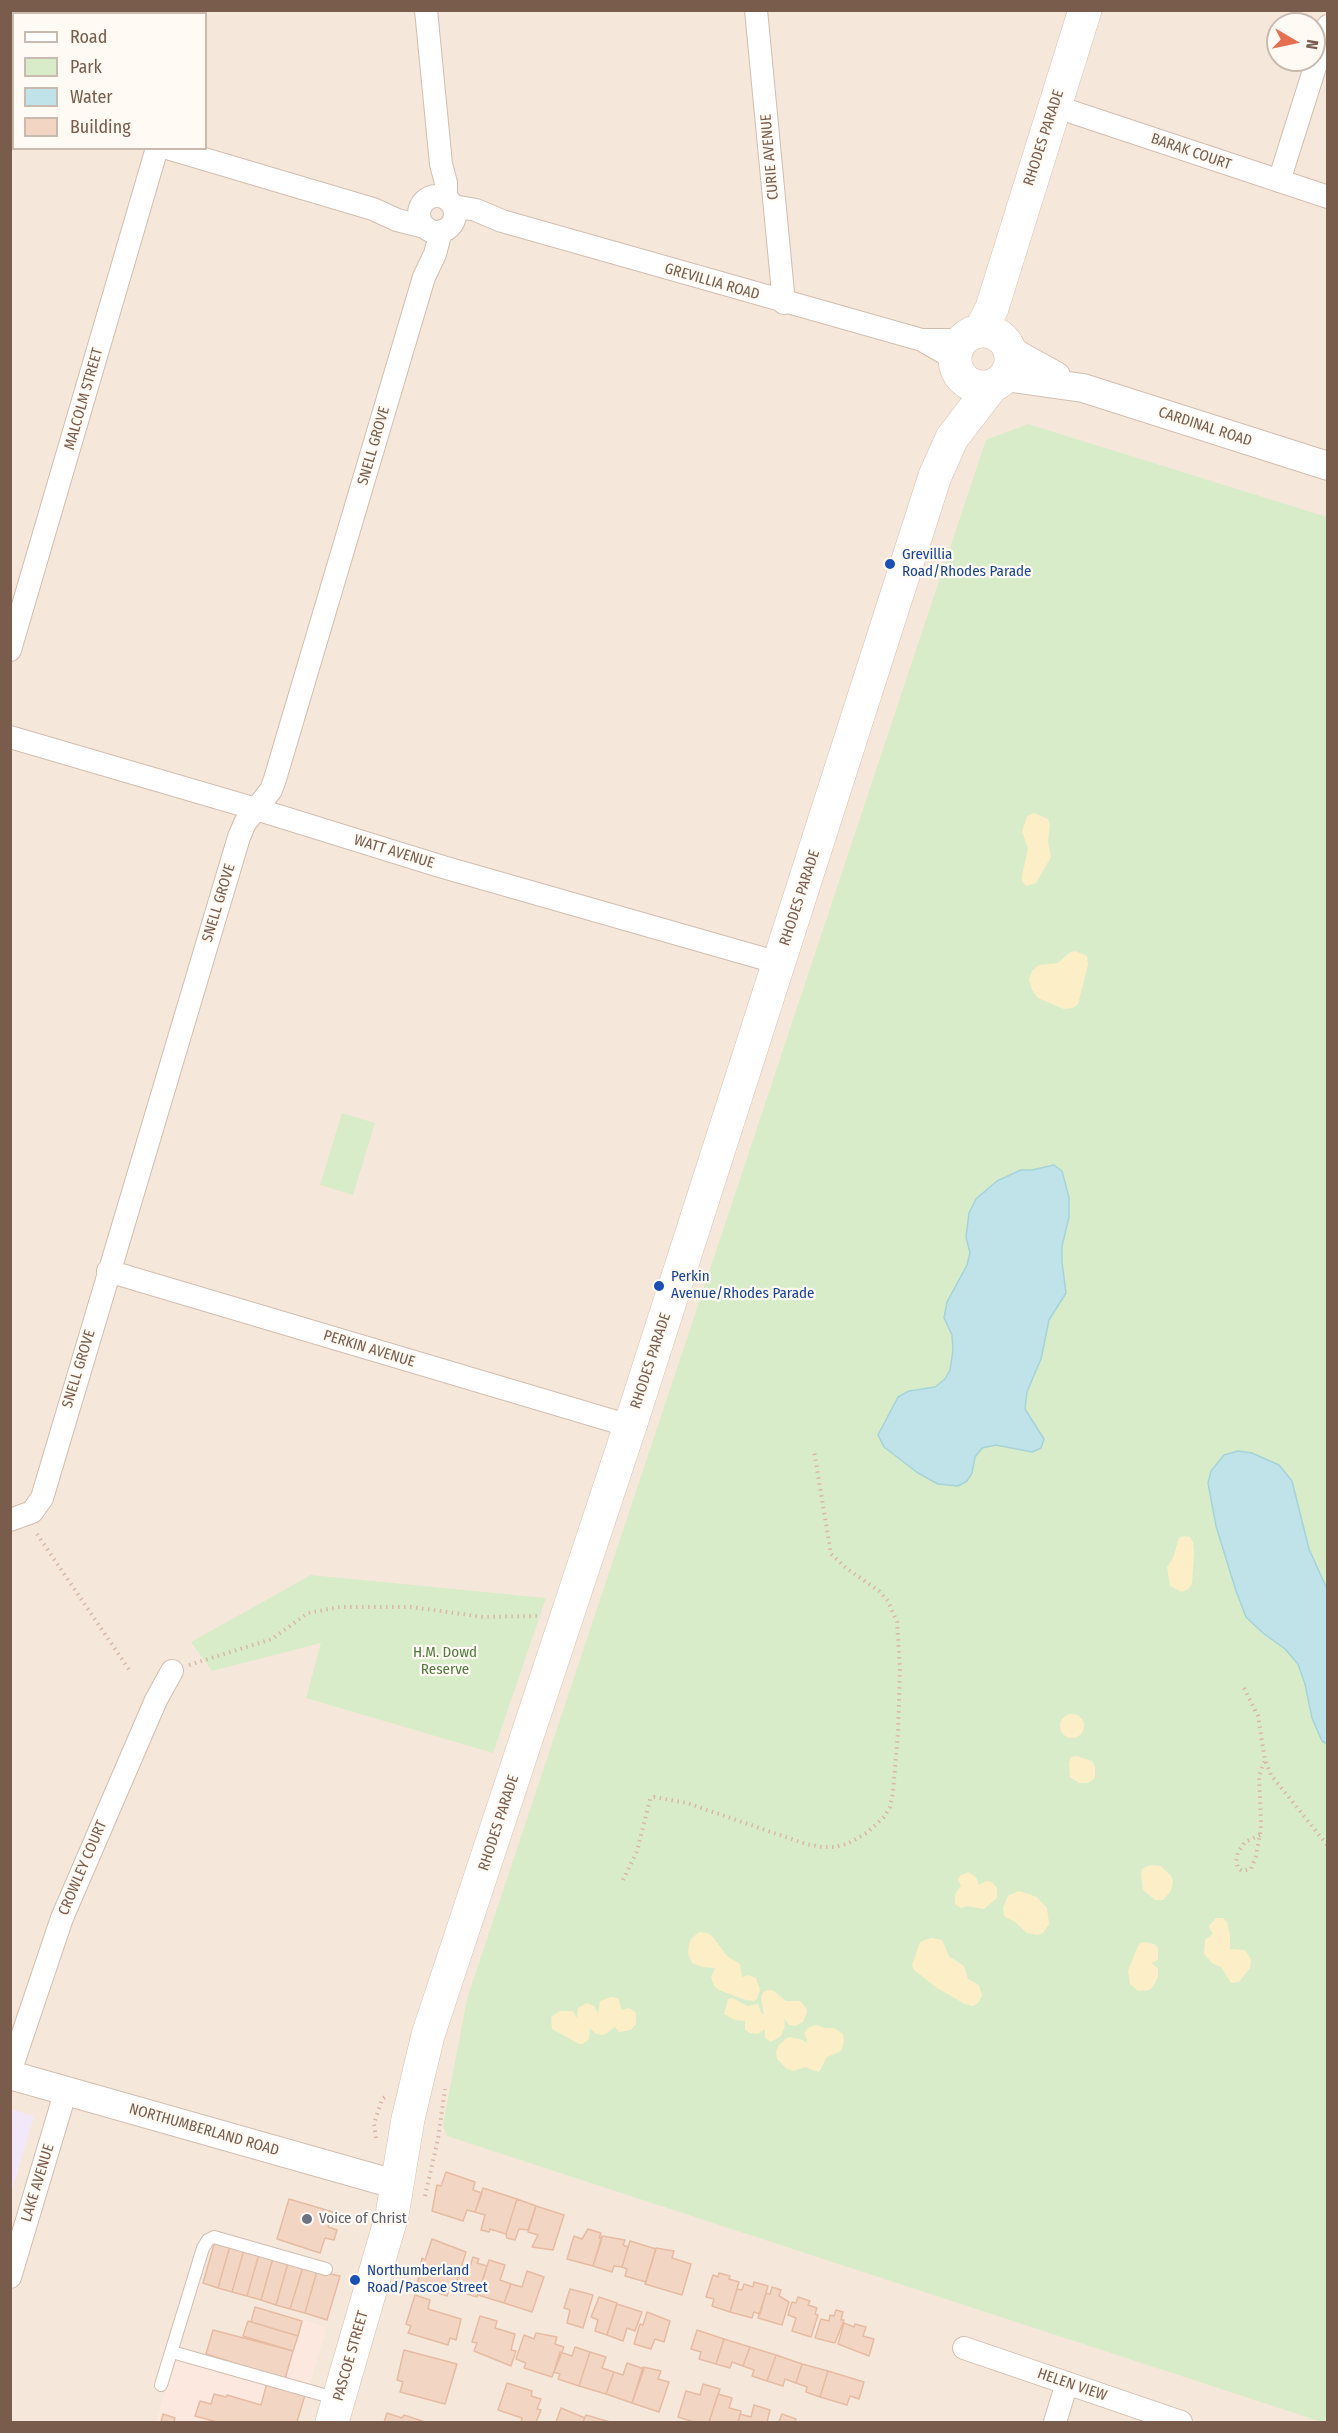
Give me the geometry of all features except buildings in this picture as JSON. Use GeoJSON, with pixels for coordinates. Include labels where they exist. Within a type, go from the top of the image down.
{"type":"FeatureCollection","features":[{"type":"Feature","properties":{"kind":"main road","name":"RHODES PARADE"},"geometry":{"type":"LineString","coordinates":[[398,2185],[408,2119],[428,2035],[630,1426],[935,476],[984,358],[992,308],[1085,10]]}},
{"type":"Feature","properties":{"kind":"main road","name":"PASCOE STREET"},"geometry":{"type":"LineString","coordinates":[[335,2411],[392,2216],[398,2185]]}},
{"type":"Feature","properties":{"kind":"street","name":"SNELL GROVE"},"geometry":{"type":"LineString","coordinates":[[10,1520],[32,1512],[42,1498],[239,837],[245,823],[271,790],[275,779],[424,277],[438,214],[441,164],[426,10]]}},
{"type":"Feature","properties":{"kind":"street","name":"CURIE AVENUE"},"geometry":{"type":"LineString","coordinates":[[756,10],[784,303]]}},
{"type":"Feature","properties":{"kind":"street"},"geometry":{"type":"LineString","coordinates":[[1279,181],[1328,26]]}},
{"type":"Feature","properties":{"kind":"street","name":"BARAK COURT"},"geometry":{"type":"LineString","coordinates":[[1054,106],[1328,197]]}},
{"type":"Feature","properties":{"kind":"street","name":"MALCOLM STREET"},"geometry":{"type":"LineString","coordinates":[[10,650],[156,150]]}},
{"type":"Feature","properties":{"kind":"street","name":"GREVILLIA ROAD"},"geometry":{"type":"LineString","coordinates":[[174,150],[373,208],[397,220],[438,214],[502,221],[984,358]]}},
{"type":"Feature","properties":{"kind":"street","name":"CARDINAL ROAD"},"geometry":{"type":"LineString","coordinates":[[984,358],[1036,366],[1083,388],[1328,466]]}},
{"type":"Feature","properties":{"kind":"street","name":"WATT AVENUE"},"geometry":{"type":"LineString","coordinates":[[10,737],[453,870],[779,963]]}},
{"type":"Feature","properties":{"kind":"street","name":"PERKIN AVENUE"},"geometry":{"type":"LineString","coordinates":[[108,1271],[630,1426]]}},
{"type":"Feature","properties":{"kind":"street","name":"CROWLEY COURT"},"geometry":{"type":"LineString","coordinates":[[10,2073],[62,1918],[156,1700],[172,1671]]}},
{"type":"Feature","properties":{"kind":"street","name":"NORTHUMBERLAND ROAD"},"geometry":{"type":"LineString","coordinates":[[10,2073],[398,2185]]}},
{"type":"Feature","properties":{"kind":"street","name":"LAKE AVENUE"},"geometry":{"type":"LineString","coordinates":[[10,2277],[66,2090]]}},
{"type":"Feature","properties":{"kind":"street","name":"HELEN VIEW"},"geometry":{"type":"LineString","coordinates":[[964,2348],[1180,2422]]}},
{"type":"Feature","properties":{"kind":"street"},"geometry":{"type":"LineString","coordinates":[[1055,2422],[1067,2383]]}},
{"type":"Feature","properties":{"kind":"lane"},"geometry":{"type":"LineString","coordinates":[[162,2385],[203,2248],[214,2237],[326,2269]]}},
{"type":"Feature","properties":{"kind":"lane"},"geometry":{"type":"LineString","coordinates":[[172,2352],[335,2411]]}},
{"type":"Feature","properties":{"kind":"path"},"geometry":{"type":"LineString","coordinates":[[623,1880],[638,1851],[650,1799],[654,1797],[687,1803],[806,1844],[829,1847],[849,1844],[868,1832],[884,1817],[890,1807],[898,1732],[900,1669],[897,1622],[888,1601],[879,1591],[846,1568],[831,1554],[814,1451]]}},
{"type":"Feature","properties":{"kind":"path"},"geometry":{"type":"LineString","coordinates":[[37,1534],[129,1671]]}},
{"type":"Feature","properties":{"kind":"path"},"geometry":{"type":"LineString","coordinates":[[172,1671],[272,1639],[308,1613],[340,1607],[411,1607],[483,1617],[541,1616]]}},
{"type":"Feature","properties":{"kind":"path"},"geometry":{"type":"LineString","coordinates":[[1244,1688],[1258,1716],[1265,1760],[1271,1775],[1328,1846]]}},
{"type":"Feature","properties":{"kind":"path"},"geometry":{"type":"LineString","coordinates":[[1260,1835],[1245,1842],[1238,1852],[1236,1861],[1238,1868],[1242,1871],[1251,1869],[1254,1864],[1260,1835],[1259,1776],[1265,1760]]}},
{"type":"Feature","properties":{"kind":"shaded area"},"geometry":{"type":"Polygon","coordinates":[[[11,11],[1327,11],[1327,2422],[11,2422],[11,11]]]}},
{"type":"Feature","properties":{"kind":"shaded area"},"geometry":{"type":"Polygon","coordinates":[[[10,2109],[34,2116],[11,2194],[10,2109]]]}},
{"type":"Feature","properties":{"kind":"shaded area"},"geometry":{"type":"Polygon","coordinates":[[[261,2308],[327,2327],[298,2422],[156,2422],[175,2358],[246,2379],[262,2321],[261,2308]]]}},
{"type":"Feature","properties":{"kind":"green space"},"geometry":{"type":"Polygon","coordinates":[[[1028,424],[1327,517],[1327,2422],[447,2136],[443,2125],[467,1999],[986,440],[1028,424]]]}},
{"type":"Feature","properties":{"kind":"green space"},"geometry":{"type":"Polygon","coordinates":[[[342,1113],[375,1123],[353,1195],[320,1185],[342,1113]]]}},
{"type":"Feature","properties":{"kind":"green space","name":"H.M. Dowd Reserve"},"geometry":{"type":"Polygon","coordinates":[[[311,1575],[546,1598],[493,1753],[306,1698],[321,1643],[212,1671],[191,1642],[311,1575]]]}},
{"type":"Feature","properties":{"kind":"sand"},"geometry":{"type":"Polygon","coordinates":[[[1034,813],[1048,819],[1050,825],[1048,842],[1051,857],[1036,883],[1026,886],[1022,881],[1022,876],[1028,848],[1022,832],[1027,816],[1034,813]]]}},
{"type":"Feature","properties":{"kind":"sand"},"geometry":{"type":"Polygon","coordinates":[[[1075,951],[1087,956],[1088,965],[1078,1004],[1073,1008],[1064,1009],[1038,998],[1032,990],[1029,979],[1032,971],[1039,965],[1058,963],[1069,953],[1075,951]]]}},
{"type":"Feature","properties":{"kind":"sand"},"geometry":{"type":"Polygon","coordinates":[[[1190,1537],[1194,1552],[1192,1584],[1182,1592],[1170,1586],[1167,1567],[1173,1558],[1179,1538],[1190,1537]]]}},
{"type":"Feature","properties":{"kind":"sand"},"geometry":{"type":"Polygon","coordinates":[[[1072,1714],[1080,1718],[1084,1726],[1080,1734],[1072,1738],[1064,1734],[1060,1726],[1064,1718],[1072,1714]]]}},
{"type":"Feature","properties":{"kind":"sand"},"geometry":{"type":"Polygon","coordinates":[[[1076,1756],[1092,1761],[1095,1767],[1095,1778],[1088,1783],[1079,1783],[1070,1777],[1069,1763],[1071,1757],[1076,1756]]]}},
{"type":"Feature","properties":{"kind":"sand"},"geometry":{"type":"Polygon","coordinates":[[[1150,1865],[1161,1866],[1173,1881],[1171,1891],[1163,1900],[1155,1900],[1143,1890],[1142,1869],[1150,1865]]]}},
{"type":"Feature","properties":{"kind":"sand"},"geometry":{"type":"Polygon","coordinates":[[[968,1872],[976,1877],[979,1885],[986,1881],[992,1882],[997,1888],[997,1898],[984,1909],[967,1906],[961,1908],[955,1904],[955,1894],[961,1886],[958,1879],[968,1872]]]}},
{"type":"Feature","properties":{"kind":"sand"},"geometry":{"type":"Polygon","coordinates":[[[1019,1891],[1037,1897],[1047,1908],[1049,1924],[1043,1933],[1038,1935],[1027,1933],[1004,1916],[1003,1908],[1009,1895],[1019,1891]]]}},
{"type":"Feature","properties":{"kind":"sand"},"geometry":{"type":"Polygon","coordinates":[[[1216,1918],[1223,1918],[1227,1922],[1230,1949],[1245,1950],[1251,1959],[1250,1968],[1239,1982],[1231,1983],[1221,1967],[1212,1963],[1204,1954],[1205,1940],[1213,1934],[1209,1926],[1216,1918]]]}},
{"type":"Feature","properties":{"kind":"sand"},"geometry":{"type":"Polygon","coordinates":[[[699,1932],[713,1937],[727,1956],[740,1964],[742,1977],[749,1975],[756,1978],[760,1990],[757,1999],[746,2000],[719,1990],[714,1986],[711,1977],[715,1968],[692,1963],[688,1954],[689,1945],[691,1939],[699,1932]]]}},
{"type":"Feature","properties":{"kind":"sand"},"geometry":{"type":"Polygon","coordinates":[[[931,1938],[942,1940],[949,1956],[964,1966],[968,1979],[979,1985],[982,1995],[978,2003],[973,2006],[965,2004],[937,1988],[914,1970],[912,1965],[920,1942],[931,1938]]]}},
{"type":"Feature","properties":{"kind":"sand"},"geometry":{"type":"Polygon","coordinates":[[[1140,1943],[1154,1944],[1158,1948],[1158,1960],[1151,1963],[1158,1968],[1158,1977],[1149,1990],[1138,1991],[1130,1984],[1128,1971],[1137,1948],[1140,1943]]]}},
{"type":"Feature","properties":{"kind":"sand"},"geometry":{"type":"Polygon","coordinates":[[[774,1991],[786,2001],[800,2001],[807,2012],[803,2022],[795,2026],[789,2025],[784,2018],[785,2026],[781,2036],[771,2042],[765,2038],[765,2029],[758,2034],[750,2033],[745,2030],[745,2021],[735,2020],[724,2014],[728,1999],[733,1998],[747,2006],[758,2004],[764,2015],[761,1997],[763,1992],[774,1991]]]}},
{"type":"Feature","properties":{"kind":"sand"},"geometry":{"type":"Polygon","coordinates":[[[611,1997],[618,1998],[622,2010],[629,2008],[636,2013],[636,2024],[631,2030],[619,2032],[615,2027],[604,2035],[596,2034],[590,2028],[589,2039],[579,2044],[552,2029],[551,2017],[560,2011],[573,2011],[577,2018],[578,2008],[587,2003],[594,2006],[598,2013],[600,2001],[611,1997]]]}},
{"type":"Feature","properties":{"kind":"sand"},"geometry":{"type":"Polygon","coordinates":[[[816,2025],[834,2028],[843,2034],[844,2042],[841,2051],[827,2057],[819,2072],[805,2067],[794,2071],[787,2069],[777,2059],[776,2051],[779,2045],[788,2037],[808,2043],[804,2033],[808,2028],[816,2025]]]}},
{"type":"Feature","properties":{"kind":"water"},"geometry":{"type":"Polygon","coordinates":[[[1054,1165],[1062,1171],[1069,1198],[1069,1217],[1062,1246],[1066,1293],[1049,1320],[1041,1359],[1027,1392],[1025,1409],[1044,1439],[1041,1448],[1032,1452],[996,1445],[982,1448],[975,1457],[972,1473],[967,1481],[958,1486],[938,1484],[918,1473],[884,1447],[878,1435],[898,1397],[909,1391],[935,1387],[945,1379],[950,1370],[953,1350],[952,1335],[944,1318],[947,1302],[967,1265],[970,1253],[966,1237],[969,1213],[976,1199],[997,1181],[1021,1170],[1054,1165]]]}},
{"type":"Feature","properties":{"kind":"water"},"geometry":{"type":"Polygon","coordinates":[[[1238,1451],[1252,1453],[1279,1465],[1292,1481],[1309,1549],[1327,1589],[1327,1744],[1322,1741],[1312,1718],[1298,1664],[1285,1649],[1246,1617],[1216,1526],[1208,1483],[1211,1471],[1224,1455],[1238,1451]]]}},
{"type":"Feature","properties":{"kind":"place","name":"Grevillia Road/Rhodes Parade"},"geometry":{"type":"Point","coordinates":[890,564]}},
{"type":"Feature","properties":{"kind":"place","name":"Perkin Avenue/Rhodes Parade"},"geometry":{"type":"Point","coordinates":[659,1286]}},
{"type":"Feature","properties":{"kind":"place","name":"Voice of Christ"},"geometry":{"type":"Point","coordinates":[307,2219]}},
{"type":"Feature","properties":{"kind":"place","name":"Northumberland Road/Pascoe Street"},"geometry":{"type":"Point","coordinates":[355,2280]}}]}
